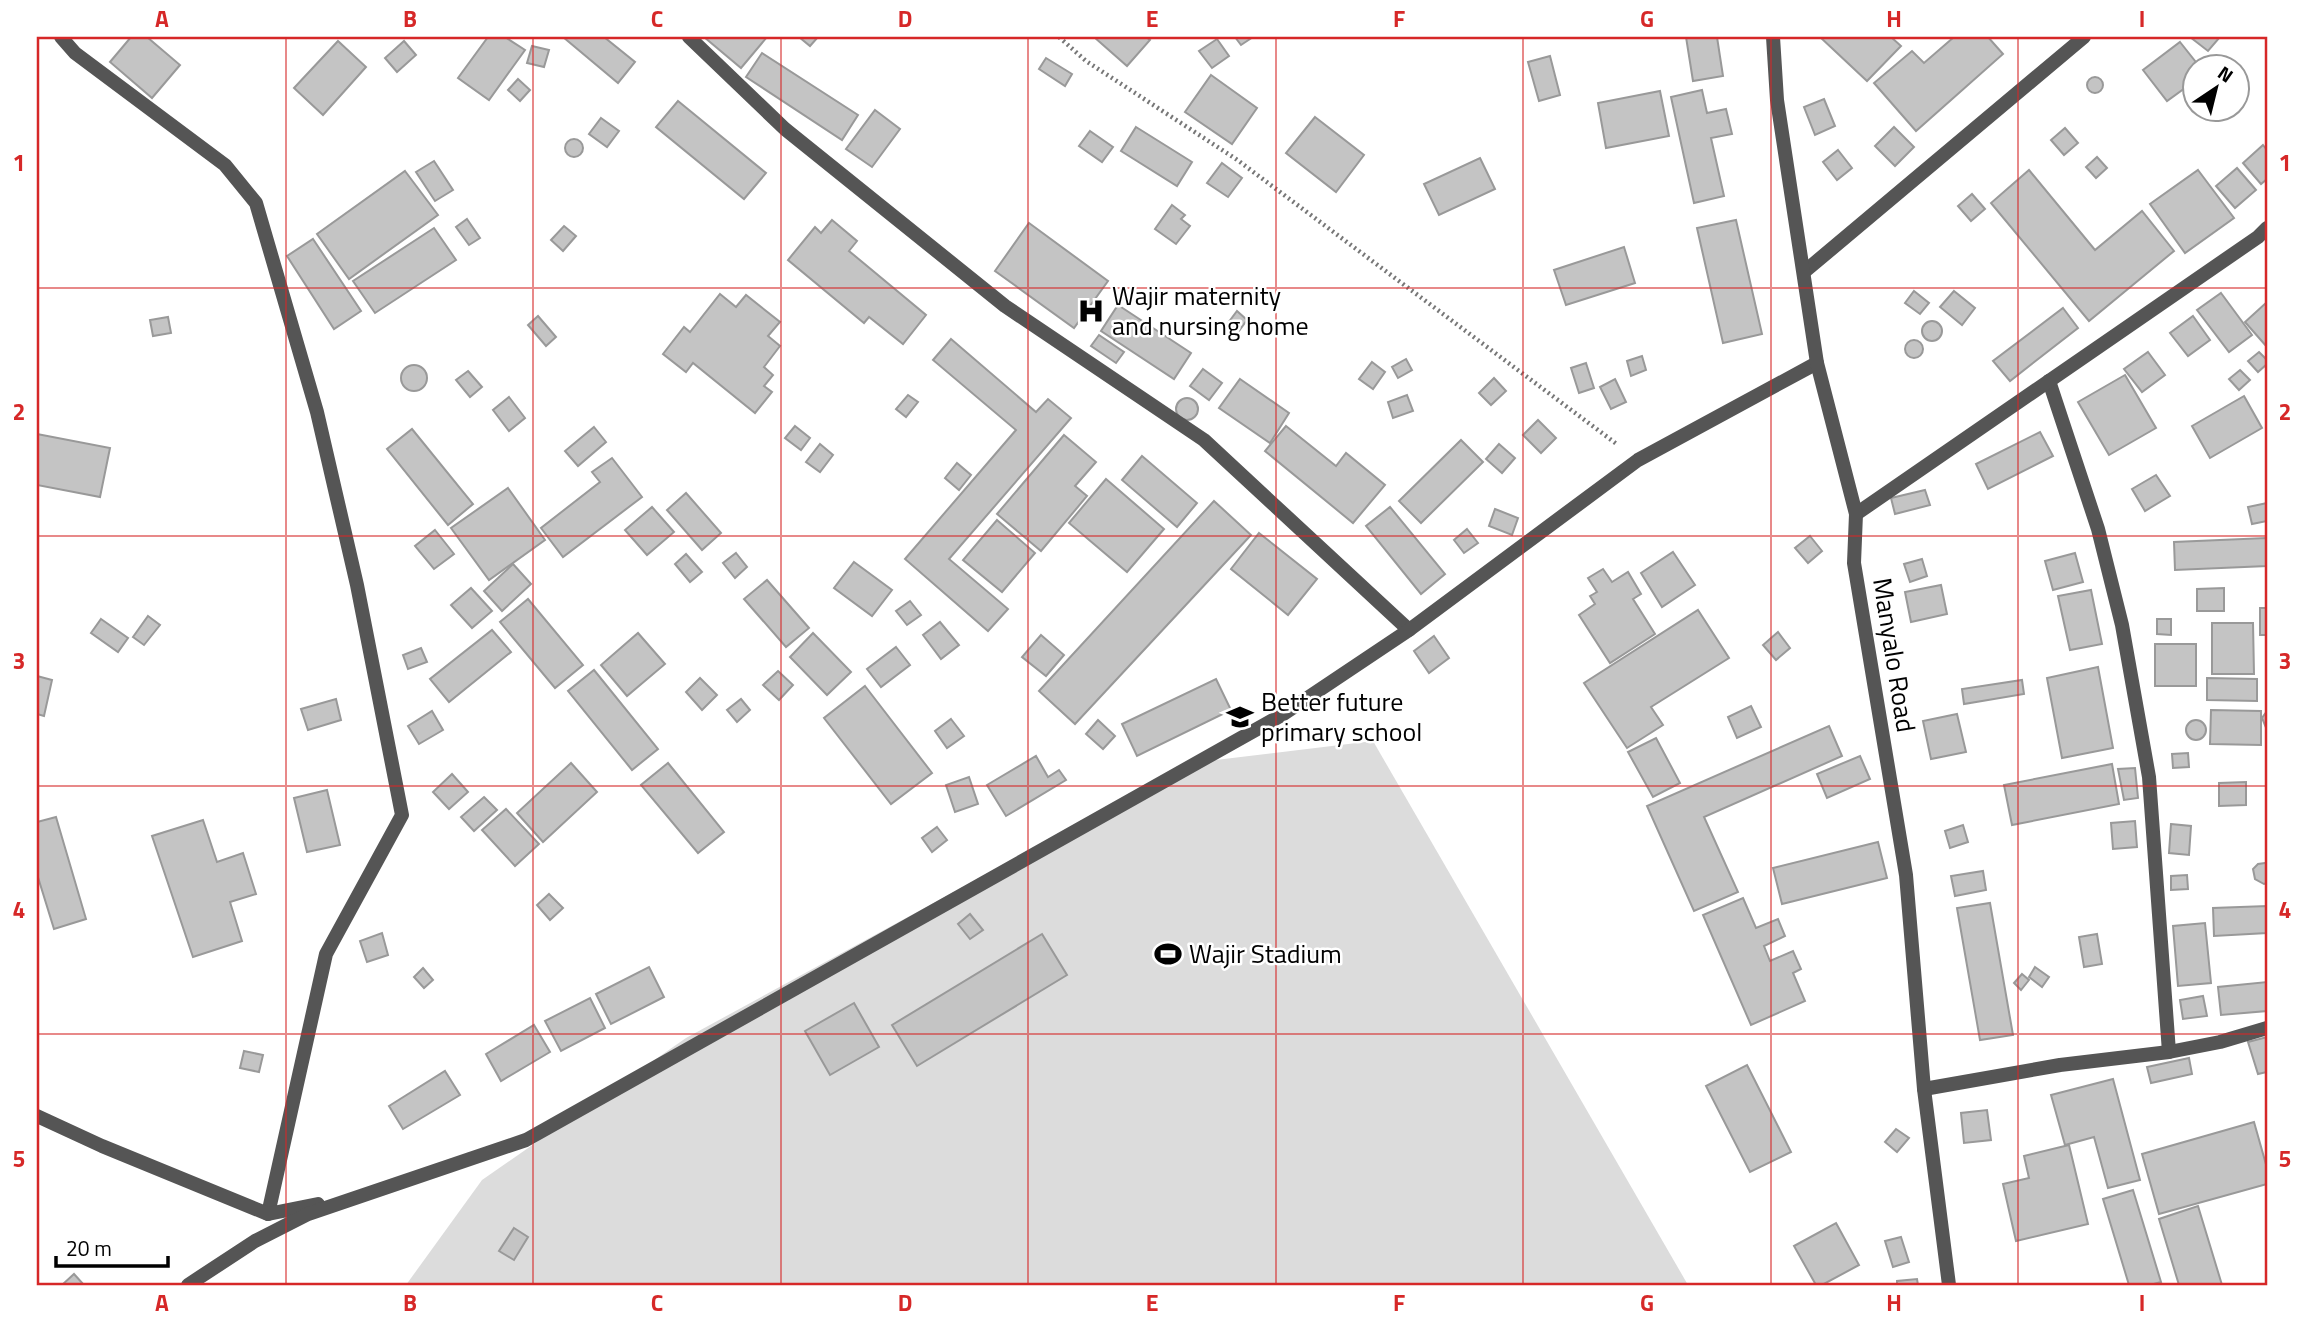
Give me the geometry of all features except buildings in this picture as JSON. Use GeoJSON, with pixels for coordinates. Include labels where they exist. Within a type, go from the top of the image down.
{"type":"FeatureCollection","features":[{"type":"Feature","properties":{"kind":"street"},"geometry":{"type":"LineString","coordinates":[[61,37],[75,53],[225,165],[256,203],[317,412],[357,585],[402,815],[326,954],[268,1214]]}},
{"type":"Feature","properties":{"kind":"street"},"geometry":{"type":"LineString","coordinates":[[689,37],[785,130],[1005,306],[1204,440],[1409,630]]}},
{"type":"Feature","properties":{"kind":"street","name":"Manyalo Road"},"geometry":{"type":"LineString","coordinates":[[1773,37],[1777,100],[1817,363],[1856,514],[1854,563],[1906,875],[1924,1089],[1949,1285]]}},
{"type":"Feature","properties":{"kind":"street"},"geometry":{"type":"LineString","coordinates":[[1804,272],[2084,37]]}},
{"type":"Feature","properties":{"kind":"street"},"geometry":{"type":"LineString","coordinates":[[1856,514],[2259,237],[2267,228]]}},
{"type":"Feature","properties":{"kind":"street"},"geometry":{"type":"LineString","coordinates":[[188,1285],[255,1241],[308,1214],[526,1140],[1282,715],[1409,630],[1638,460],[1817,363]]}},
{"type":"Feature","properties":{"kind":"street"},"geometry":{"type":"LineString","coordinates":[[2049,381],[2098,529],[2127,650],[2150,777],[2169,1052]]}},
{"type":"Feature","properties":{"kind":"street"},"geometry":{"type":"LineString","coordinates":[[1924,1089],[2060,1065],[2169,1052],[2220,1042],[2267,1028]]}},
{"type":"Feature","properties":{"kind":"street"},"geometry":{"type":"LineString","coordinates":[[37,1116],[102,1146],[268,1214],[364,1195]]}},
{"type":"Feature","properties":{"kind":"path"},"geometry":{"type":"LineString","coordinates":[[1059,37],[1086,61],[1236,159],[1638,460]]}},
{"type":"Feature","properties":{"kind":"shaded area","name":"Wajir Stadium"},"geometry":{"type":"Polygon","coordinates":[[[1373,741],[1688,1285],[406,1285],[482,1180],[686,1038],[1199,762],[1373,741]]]}},
{"type":"Feature","properties":{"kind":"place","name":"Wajir maternity and nursing home"},"geometry":{"type":"Point","coordinates":[1091,311]}},
{"type":"Feature","properties":{"kind":"place","name":"Better future primary school"},"geometry":{"type":"Point","coordinates":[1240,717]}},
{"type":"Feature","properties":{"kind":"place","name":"Wajir Stadium"},"geometry":{"type":"Point","coordinates":[1168,954]}}]}
